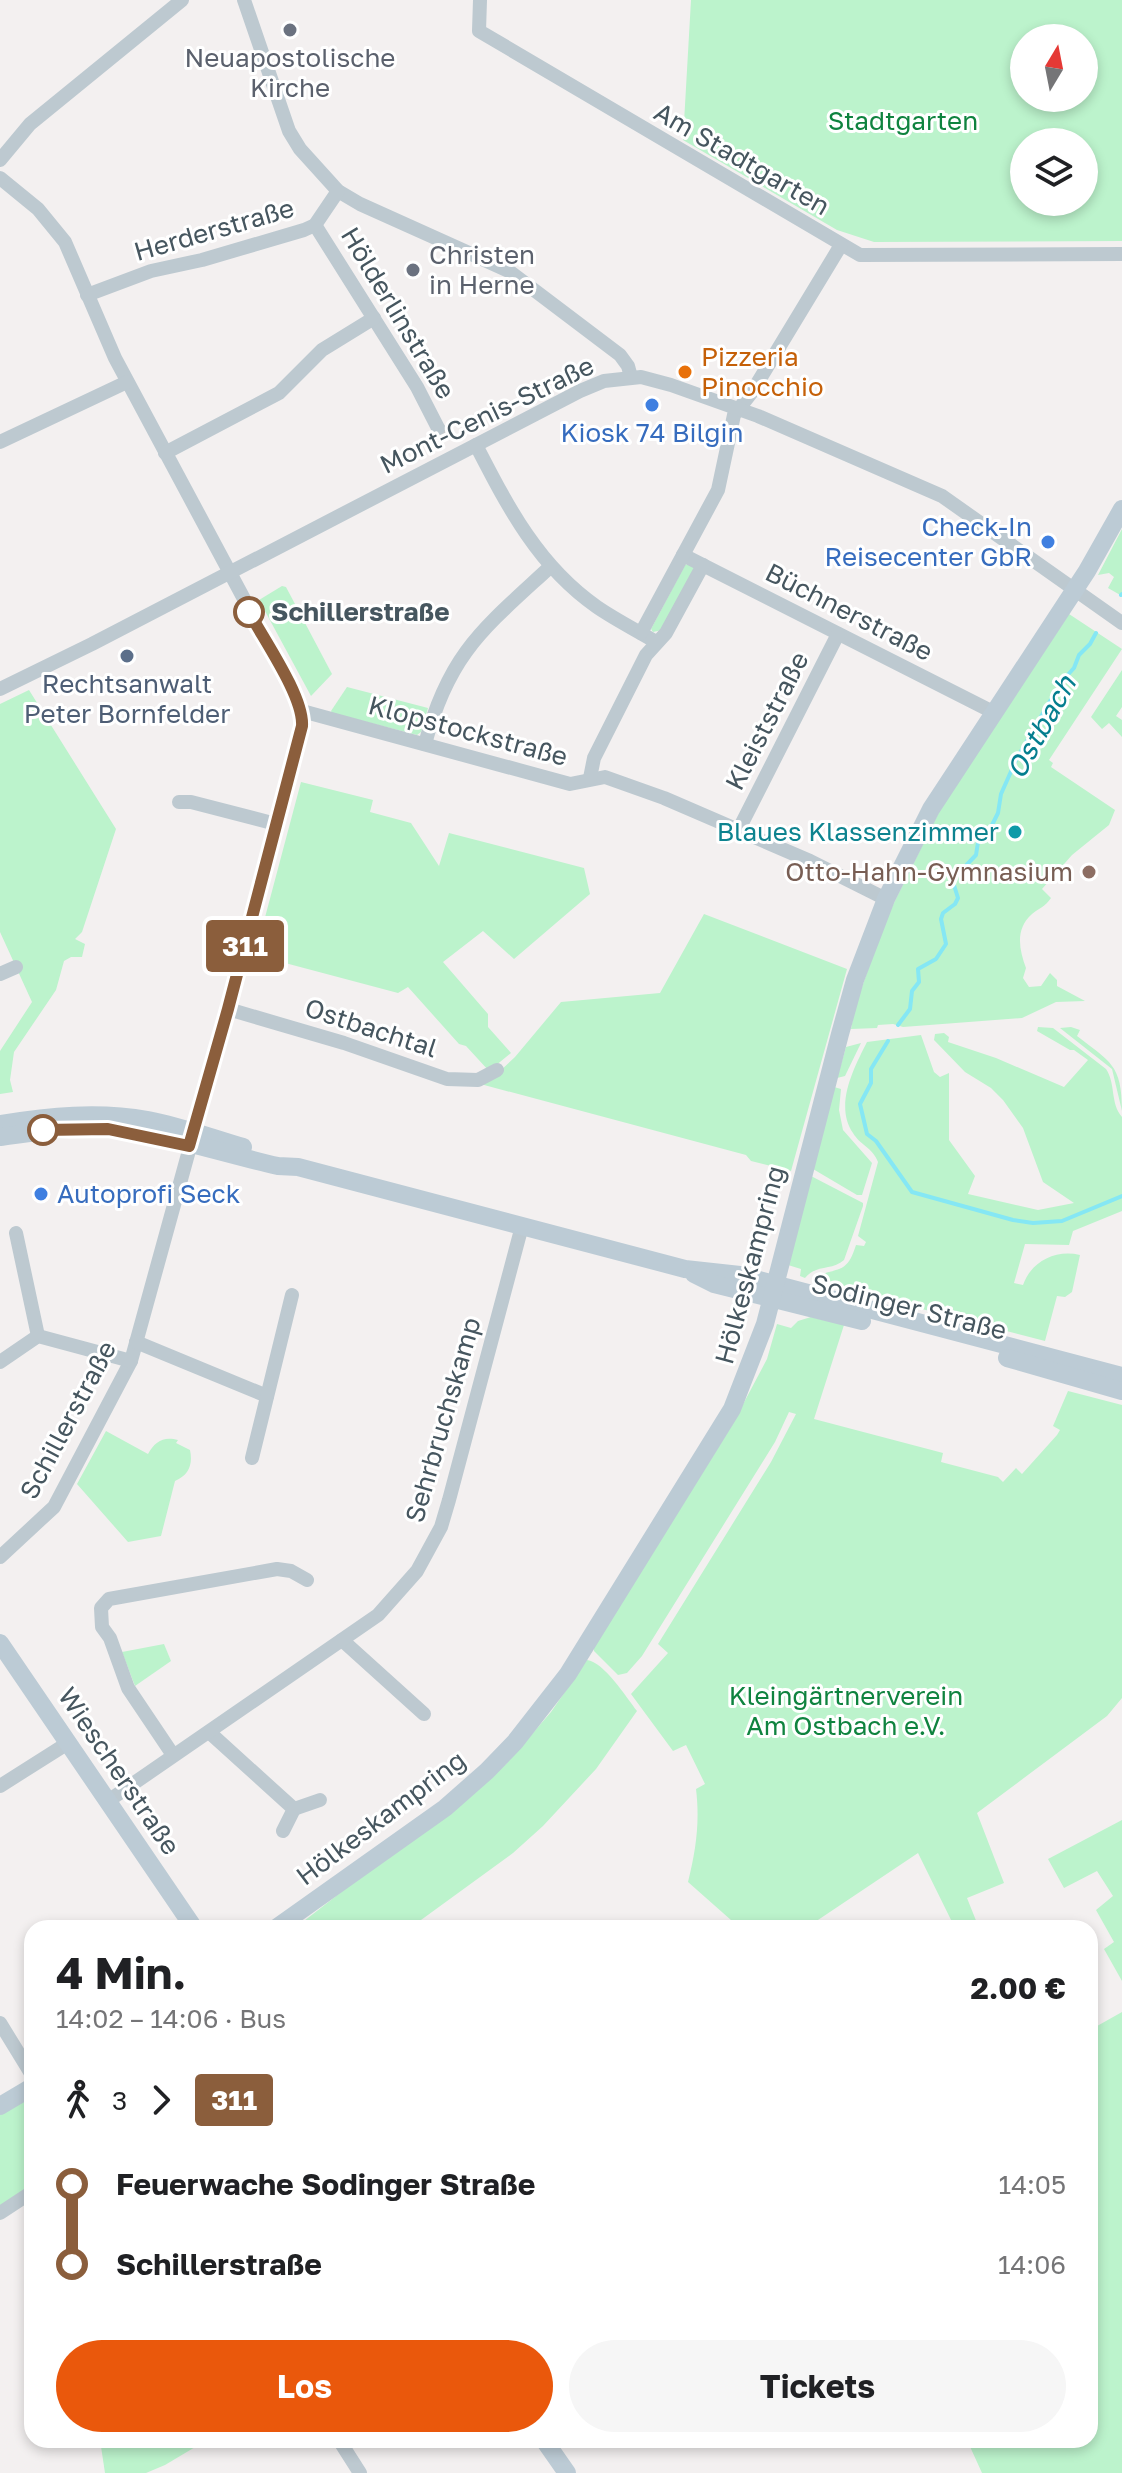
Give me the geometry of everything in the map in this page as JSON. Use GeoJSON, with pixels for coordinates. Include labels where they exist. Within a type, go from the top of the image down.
{"type":"FeatureCollection","features":[{"type":"Feature","properties":{"kind":"main road","name":"Hölkeskampring"},"geometry":{"type":"LineString","coordinates":[[287,1920],[445,1808],[487,1771],[542,1710],[584,1650],[732,1409],[746,1379],[774,1292],[804,1164],[855,980],[886,899],[931,809],[1075,590],[1122,509]]}},
{"type":"Feature","properties":{"kind":"main road","name":"Sodinger Straße"},"geometry":{"type":"LineString","coordinates":[[0,1124],[53,1116],[103,1115],[151,1120],[191,1139]]}},
{"type":"Feature","properties":{"kind":"main road","name":"Sodinger Straße"},"geometry":{"type":"LineString","coordinates":[[0,1137],[68,1128],[108,1129],[191,1139],[279,1158],[298,1167],[685,1269],[714,1284],[774,1292],[1122,1376]]}},
{"type":"Feature","properties":{"kind":"main road","name":"Sodinger Straße"},"geometry":{"type":"LineString","coordinates":[[774,1292],[1122,1391]]}},
{"type":"Feature","properties":{"kind":"main road","name":"Wiescherstraße"},"geometry":{"type":"LineString","coordinates":[[0,1643],[189,1920]]}},
{"type":"Feature","properties":{"kind":"main road"},"geometry":{"type":"LineString","coordinates":[[0,2106],[24,2092]]}},
{"type":"Feature","properties":{"kind":"main road"},"geometry":{"type":"LineString","coordinates":[[550,2448],[567,2473]]}},
{"type":"Feature","properties":{"kind":"street"},"geometry":{"type":"LineString","coordinates":[[0,160],[30,124],[182,0]]}},
{"type":"Feature","properties":{"kind":"street"},"geometry":{"type":"LineString","coordinates":[[244,0],[289,131],[300,149],[338,191],[360,204],[480,256],[523,280],[620,355],[631,377]]}},
{"type":"Feature","properties":{"kind":"street","name":"Am Stadtgarten"},"geometry":{"type":"LineString","coordinates":[[480,0],[479,31],[841,245],[752,392],[738,408],[731,423],[718,490],[641,633]]}},
{"type":"Feature","properties":{"kind":"street"},"geometry":{"type":"LineString","coordinates":[[0,178],[27,199],[65,242],[102,332],[127,382],[302,711]]}},
{"type":"Feature","properties":{"kind":"street","name":"Herderstraße"},"geometry":{"type":"LineString","coordinates":[[87,295],[151,271],[255,245],[315,225],[338,191]]}},
{"type":"Feature","properties":{"kind":"street","name":"Hölderlinstraße"},"geometry":{"type":"LineString","coordinates":[[315,225],[438,428]]}},
{"type":"Feature","properties":{"kind":"street"},"geometry":{"type":"LineString","coordinates":[[841,245],[860,255],[1122,254]]}},
{"type":"Feature","properties":{"kind":"street"},"geometry":{"type":"LineString","coordinates":[[165,453],[279,393],[322,350],[374,318]]}},
{"type":"Feature","properties":{"kind":"street","name":"Mont-Cenis-Straße"},"geometry":{"type":"LineString","coordinates":[[0,689],[591,385],[631,377],[654,380],[738,408],[942,496],[1122,623]]}},
{"type":"Feature","properties":{"kind":"street"},"geometry":{"type":"LineString","coordinates":[[0,442],[127,382]]}},
{"type":"Feature","properties":{"kind":"street"},"geometry":{"type":"LineString","coordinates":[[446,443],[454,456]]}},
{"type":"Feature","properties":{"kind":"street"},"geometry":{"type":"LineString","coordinates":[[476,445],[513,516],[550,567],[594,605],[656,642]]}},
{"type":"Feature","properties":{"kind":"street","name":"Büchnerstraße"},"geometry":{"type":"LineString","coordinates":[[683,555],[993,712]]}},
{"type":"Feature","properties":{"kind":"street"},"geometry":{"type":"LineString","coordinates":[[590,778],[594,758],[646,655],[666,633],[703,565]]}},
{"type":"Feature","properties":{"kind":"street"},"geometry":{"type":"LineString","coordinates":[[425,744],[439,698],[463,653],[488,624],[550,567]]}},
{"type":"Feature","properties":{"kind":"street","name":"Kleiststraße"},"geometry":{"type":"LineString","coordinates":[[739,829],[838,634]]}},
{"type":"Feature","properties":{"kind":"street","name":"Klopstockstraße"},"geometry":{"type":"LineString","coordinates":[[302,711],[570,784],[605,777],[739,829],[886,899]]}},
{"type":"Feature","properties":{"kind":"street","name":"Schillerstraße"},"geometry":{"type":"LineString","coordinates":[[0,1557],[54,1507],[131,1361],[228,1009],[302,726],[302,711]]}},
{"type":"Feature","properties":{"kind":"street"},"geometry":{"type":"LineString","coordinates":[[179,802],[191,802],[276,824]]}},
{"type":"Feature","properties":{"kind":"street"},"geometry":{"type":"LineString","coordinates":[[0,974],[16,967]]}},
{"type":"Feature","properties":{"kind":"street","name":"Ostbachtal"},"geometry":{"type":"LineString","coordinates":[[228,1009],[344,1043],[447,1079],[478,1080],[497,1070]]}},
{"type":"Feature","properties":{"kind":"street","name":"Sehrbruchskamp"},"geometry":{"type":"LineString","coordinates":[[108,1801],[378,1615],[417,1571],[441,1527],[522,1226]]}},
{"type":"Feature","properties":{"kind":"street"},"geometry":{"type":"LineString","coordinates":[[16,1233],[38,1336]]}},
{"type":"Feature","properties":{"kind":"street"},"geometry":{"type":"LineString","coordinates":[[252,1458],[292,1295]]}},
{"type":"Feature","properties":{"kind":"street"},"geometry":{"type":"LineString","coordinates":[[0,1362],[38,1336],[131,1361]]}},
{"type":"Feature","properties":{"kind":"street"},"geometry":{"type":"LineString","coordinates":[[136,1342],[267,1396]]}},
{"type":"Feature","properties":{"kind":"street"},"geometry":{"type":"LineString","coordinates":[[173,1755],[128,1688],[110,1638],[102,1627],[100,1614],[105,1602],[277,1569],[291,1571],[307,1580]]}},
{"type":"Feature","properties":{"kind":"street"},"geometry":{"type":"LineString","coordinates":[[342,1640],[424,1714]]}},
{"type":"Feature","properties":{"kind":"street"},"geometry":{"type":"LineString","coordinates":[[209,1732],[294,1809]]}},
{"type":"Feature","properties":{"kind":"street"},"geometry":{"type":"LineString","coordinates":[[0,1786],[68,1743]]}},
{"type":"Feature","properties":{"kind":"street"},"geometry":{"type":"LineString","coordinates":[[283,1831],[294,1809],[320,1800]]}},
{"type":"Feature","properties":{"kind":"street"},"geometry":{"type":"LineString","coordinates":[[0,2023],[24,2062]]}},
{"type":"Feature","properties":{"kind":"street"},"geometry":{"type":"LineString","coordinates":[[0,2213],[24,2197]]}},
{"type":"Feature","properties":{"kind":"street"},"geometry":{"type":"LineString","coordinates":[[344,2448],[360,2473]]}},
{"type":"Feature","properties":{"kind":"green space","name":"Stadtgarten"},"geometry":{"type":"Polygon","coordinates":[[[691,0],[1122,0],[1122,241],[874,242],[837,230],[683,140],[691,0]]]}},
{"type":"Feature","properties":{"kind":"green space"},"geometry":{"type":"Polygon","coordinates":[[[1122,529],[1122,596],[1108,588],[1114,577],[1109,573],[1098,575],[1122,529]]]}},
{"type":"Feature","properties":{"kind":"green space"},"geometry":{"type":"Polygon","coordinates":[[[685,565],[694,568],[662,630],[653,632],[651,629],[685,565]]]}},
{"type":"Feature","properties":{"kind":"green space"},"geometry":{"type":"Polygon","coordinates":[[[282,586],[286,587],[332,674],[311,696],[259,600],[282,586]]]}},
{"type":"Feature","properties":{"kind":"green space"},"geometry":{"type":"Polygon","coordinates":[[[1069,614],[1122,649],[1049,760],[1053,763],[1051,767],[1115,810],[1109,825],[1072,855],[1042,889],[1051,898],[1027,920],[1020,940],[1026,968],[1023,978],[1029,987],[1041,986],[1050,973],[1057,980],[1057,986],[1085,1001],[1056,1002],[1022,1018],[851,1029],[855,1007],[885,921],[942,806],[1069,614]]]}},
{"type":"Feature","properties":{"kind":"green space"},"geometry":{"type":"Polygon","coordinates":[[[1122,670],[1122,707],[1116,716],[1122,720],[1122,737],[1109,723],[1102,729],[1091,717],[1122,670]]]}},
{"type":"Feature","properties":{"kind":"green space"},"geometry":{"type":"Polygon","coordinates":[[[347,687],[428,708],[421,732],[417,735],[332,713],[347,687]]]}},
{"type":"Feature","properties":{"kind":"green space"},"geometry":{"type":"Polygon","coordinates":[[[29,690],[116,829],[82,932],[75,939],[85,944],[82,957],[64,961],[56,990],[14,1052],[10,1080],[13,1092],[0,1094],[0,1051],[32,1002],[0,932],[0,704],[29,690]]]}},
{"type":"Feature","properties":{"kind":"green space"},"geometry":{"type":"Polygon","coordinates":[[[301,782],[373,800],[370,812],[411,823],[439,866],[449,833],[584,868],[590,894],[514,959],[483,931],[443,962],[488,1014],[488,1027],[511,1053],[489,1071],[466,1046],[459,1044],[408,987],[398,993],[255,955],[301,782]]]}},
{"type":"Feature","properties":{"kind":"green space"},"geometry":{"type":"Polygon","coordinates":[[[704,914],[847,969],[791,1171],[751,1161],[746,1155],[473,1082],[499,1072],[561,1002],[660,993],[704,914]]]}},
{"type":"Feature","properties":{"kind":"green space"},"geometry":{"type":"Polygon","coordinates":[[[1038,1027],[1053,1028],[1106,1069],[1122,1117],[1122,1211],[1073,1231],[1069,1245],[1025,1244],[1014,1283],[1023,1285],[1032,1270],[1045,1259],[1062,1254],[1080,1255],[1072,1292],[1065,1297],[1057,1296],[1045,1341],[818,1282],[817,1276],[846,1265],[856,1245],[864,1246],[866,1242],[858,1236],[878,1162],[853,1133],[845,1111],[848,1087],[867,1042],[921,1035],[934,1072],[940,1077],[949,1073],[949,1140],[975,1176],[968,1194],[1038,1210],[1074,1203],[1043,1182],[1023,1128],[1003,1100],[991,1088],[965,1072],[934,1040],[935,1034],[944,1033],[949,1037],[948,1042],[996,1058],[1064,1087],[1088,1060],[1037,1031],[1038,1027]]]}},
{"type":"Feature","properties":{"kind":"green space"},"geometry":{"type":"Polygon","coordinates":[[[1060,1028],[1080,1030],[1077,1036],[1112,1066],[1120,1083],[1122,1111],[1112,1069],[1060,1028]]]}},
{"type":"Feature","properties":{"kind":"green space"},"geometry":{"type":"Polygon","coordinates":[[[861,1043],[845,1076],[837,1078],[846,1047],[861,1043]]]}},
{"type":"Feature","properties":{"kind":"green space"},"geometry":{"type":"Polygon","coordinates":[[[834,1087],[841,1089],[839,1110],[843,1130],[872,1163],[862,1195],[813,1169],[834,1087]]]}},
{"type":"Feature","properties":{"kind":"green space"},"geometry":{"type":"Polygon","coordinates":[[[811,1176],[863,1203],[863,1206],[844,1260],[814,1271],[805,1278],[800,1276],[801,1269],[788,1265],[811,1176]]]}},
{"type":"Feature","properties":{"kind":"green space","name":"Kleingärtnerverein Am Ostbach e.V."},"geometry":{"type":"Polygon","coordinates":[[[811,1317],[844,1325],[814,1419],[943,1453],[941,1462],[998,1477],[1003,1482],[1016,1468],[1022,1474],[1057,1435],[1060,1430],[1053,1426],[1068,1391],[1122,1405],[1122,1698],[1107,1716],[977,1813],[1004,1883],[967,1898],[976,1920],[951,1920],[918,1853],[818,1920],[731,1920],[688,1882],[698,1813],[696,1789],[705,1784],[686,1745],[673,1751],[631,1694],[668,1653],[658,1644],[771,1462],[796,1414],[789,1412],[775,1442],[642,1656],[627,1673],[618,1675],[594,1651],[732,1425],[767,1359],[777,1324],[791,1328],[798,1321],[811,1317]]]}},
{"type":"Feature","properties":{"kind":"green space"},"geometry":{"type":"Polygon","coordinates":[[[106,1431],[148,1454],[164,1439],[178,1440],[176,1443],[190,1450],[189,1468],[184,1476],[175,1481],[161,1536],[128,1542],[77,1484],[106,1431]]]}},
{"type":"Feature","properties":{"kind":"green space"},"geometry":{"type":"Polygon","coordinates":[[[164,1644],[171,1661],[135,1686],[122,1652],[164,1644]]]}},
{"type":"Feature","properties":{"kind":"green space"},"geometry":{"type":"Polygon","coordinates":[[[587,1660],[607,1673],[637,1711],[596,1769],[543,1826],[513,1853],[421,1920],[305,1920],[506,1764],[551,1712],[587,1660]]]}},
{"type":"Feature","properties":{"kind":"green space"},"geometry":{"type":"Polygon","coordinates":[[[1122,1820],[1122,1981],[1104,1949],[1114,1942],[1096,1910],[1113,1896],[1097,1871],[1064,1888],[1048,1859],[1122,1820]]]}},
{"type":"Feature","properties":{"kind":"green space"},"geometry":{"type":"Polygon","coordinates":[[[1122,2012],[1122,2473],[982,2473],[971,2448],[1098,2448],[1098,2026],[1122,2012]]]}},
{"type":"Feature","properties":{"kind":"green space"},"geometry":{"type":"Polygon","coordinates":[[[24,2101],[24,2190],[0,2207],[0,2115],[24,2101]]]}},
{"type":"Feature","properties":{"kind":"green space"},"geometry":{"type":"Polygon","coordinates":[[[101,2448],[194,2448],[146,2473],[105,2473],[101,2448]]]}},
{"type":"Feature","properties":{"kind":"waterway","name":"Ostbach"},"geometry":{"type":"LineString","coordinates":[[898,1025],[910,1009],[912,991],[919,982],[918,969],[936,959],[946,944],[941,919],[958,898],[953,882],[955,877],[976,855],[979,836],[992,825],[998,813],[1001,794],[1017,758],[1063,680],[1096,633]]}},
{"type":"Feature","properties":{"kind":"waterway","name":"Ostbach"},"geometry":{"type":"LineString","coordinates":[[888,1041],[871,1069],[871,1083],[860,1104],[867,1134],[876,1141],[912,1192],[1033,1223],[1062,1221],[1122,1196]]}},
{"type":"Feature","properties":{"kind":"tunnel"},"geometry":{"type":"LineString","coordinates":[[438,428],[446,443]]}},
{"type":"Feature","properties":{"kind":"bus line","name":"311"},"geometry":{"type":"LineString","coordinates":[[43,1130],[108,1129],[189,1146],[302,726],[302,711],[296,696],[249,612]]}},
{"type":"Feature","properties":{"kind":"place","name":"Neuapostolische Kirche"},"geometry":{"type":"Point","coordinates":[290,30]}},
{"type":"Feature","properties":{"kind":"place","name":"Christen in Herne"},"geometry":{"type":"Point","coordinates":[413,270]}},
{"type":"Feature","properties":{"kind":"place","name":"Pizzeria Pinocchio"},"geometry":{"type":"Point","coordinates":[685,372]}},
{"type":"Feature","properties":{"kind":"place","name":"Kiosk 74 Bilgin"},"geometry":{"type":"Point","coordinates":[652,405]}},
{"type":"Feature","properties":{"kind":"place","name":"Check-In Reisecenter GbR"},"geometry":{"type":"Point","coordinates":[1048,542]}},
{"type":"Feature","properties":{"kind":"place","name":"Schillerstraße"},"geometry":{"type":"Point","coordinates":[249,612]}},
{"type":"Feature","properties":{"kind":"place","name":"Rechtsanwalt Peter Bornfelder"},"geometry":{"type":"Point","coordinates":[127,656]}},
{"type":"Feature","properties":{"kind":"place","name":"Blaues Klassenzimmer"},"geometry":{"type":"Point","coordinates":[1015,832]}},
{"type":"Feature","properties":{"kind":"place","name":"Otto-Hahn-Gymnasium"},"geometry":{"type":"Point","coordinates":[1089,872]}},
{"type":"Feature","properties":{"kind":"place","name":"Autoprofi Seck"},"geometry":{"type":"Point","coordinates":[41,1194]}}]}
